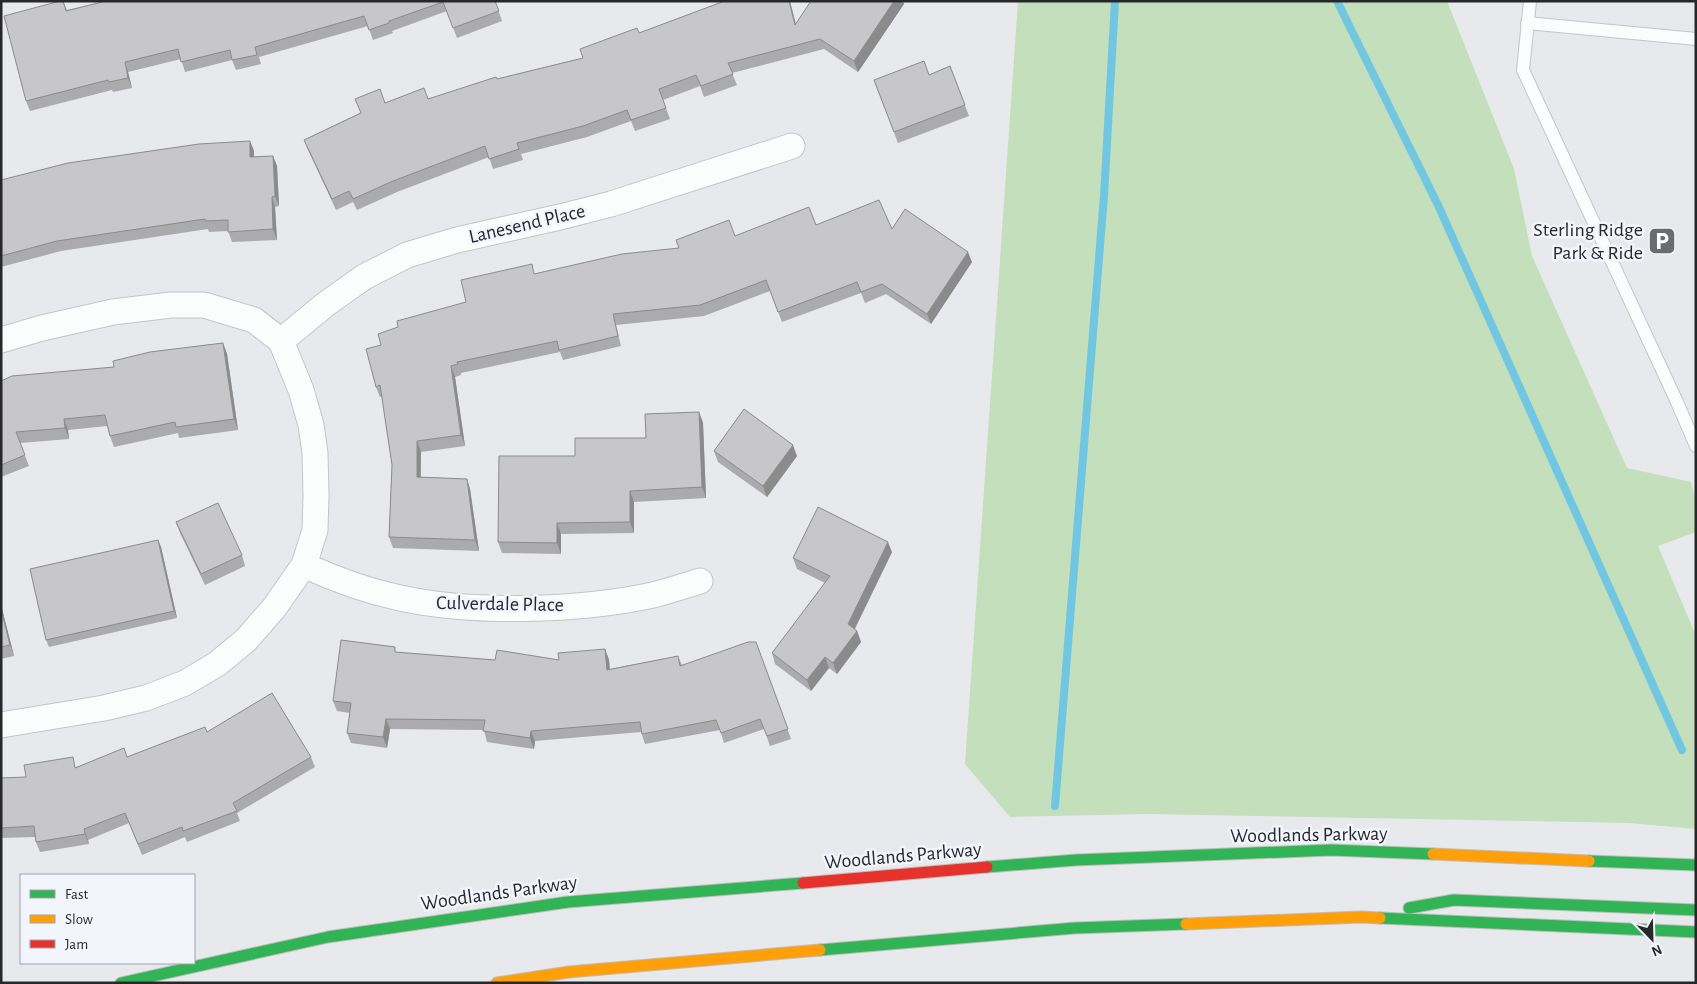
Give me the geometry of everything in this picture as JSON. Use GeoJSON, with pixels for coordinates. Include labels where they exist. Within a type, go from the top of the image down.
{"type":"FeatureCollection","features":[{"type":"Feature","properties":{"kind":"main road","name":"Woodlands Parkway"},"geometry":{"type":"LineString","coordinates":[[121,983],[328,937],[568,902],[1076,860],[1331,850],[1696,865]]}},
{"type":"Feature","properties":{"kind":"main road"},"geometry":{"type":"LineString","coordinates":[[1361,917],[1454,900],[1696,910]]}},
{"type":"Feature","properties":{"kind":"main road"},"geometry":{"type":"LineString","coordinates":[[497,983],[569,972],[1075,928],[1361,917],[1696,932]]}},
{"type":"Feature","properties":{"kind":"street","name":"Lanesend Place"},"geometry":{"type":"LineString","coordinates":[[281,341],[326,304],[364,277],[407,255],[466,238],[611,204],[792,146]]}},
{"type":"Feature","properties":{"kind":"street"},"geometry":{"type":"LineString","coordinates":[[1,340],[42,328],[113,312],[171,305],[204,305],[254,320],[281,341],[301,390],[311,425],[315,453],[316,496],[314,530],[304,565],[274,608],[246,640],[217,664],[185,683],[146,698],[104,708],[1,725]]}},
{"type":"Feature","properties":{"kind":"street","name":"Culverdale Place"},"geometry":{"type":"LineString","coordinates":[[304,565],[362,588],[400,598],[446,605],[498,608],[601,604],[653,594],[700,581]]}},
{"type":"Feature","properties":{"kind":"lane"},"geometry":{"type":"LineString","coordinates":[[1530,1],[1523,70],[1696,446]]}},
{"type":"Feature","properties":{"kind":"lane"},"geometry":{"type":"LineString","coordinates":[[1527,23],[1696,39]]}},
{"type":"Feature","properties":{"kind":"green space"},"geometry":{"type":"Polygon","coordinates":[[[1018,1],[1447,1],[1514,169],[1532,256],[1627,468],[1691,482],[1696,503],[1696,532],[1658,546],[1696,636],[1696,829],[1629,823],[1148,814],[1010,817],[965,764],[1018,1]]]}},
{"type":"Feature","properties":{"kind":"building"},"geometry":{"type":"Polygon","coordinates":[[[63,1],[66,11],[106,1],[495,1],[499,11],[453,28],[443,2],[369,30],[364,16],[255,47],[257,55],[232,60],[230,50],[181,62],[178,49],[125,62],[128,78],[109,82],[108,80],[26,101],[4,16],[63,1]]]}},
{"type":"Feature","properties":{"kind":"building"},"geometry":{"type":"Polygon","coordinates":[[[721,1],[789,1],[795,25],[811,1],[894,1],[854,61],[820,39],[728,63],[733,74],[701,86],[696,75],[659,89],[666,108],[631,120],[627,110],[583,126],[517,143],[519,149],[489,159],[485,146],[393,181],[353,199],[349,191],[332,199],[304,140],[361,113],[355,99],[380,89],[385,103],[424,88],[428,99],[496,77],[497,79],[583,58],[580,49],[637,28],[639,33],[721,1]]]}},
{"type":"Feature","properties":{"kind":"building"},"geometry":{"type":"Polygon","coordinates":[[[924,61],[929,75],[950,66],[965,105],[894,132],[874,80],[924,61]]]}},
{"type":"Feature","properties":{"kind":"building"},"geometry":{"type":"Polygon","coordinates":[[[250,141],[250,157],[273,156],[275,196],[272,197],[273,229],[228,232],[228,220],[205,221],[205,219],[57,241],[1,256],[1,180],[68,163],[199,144],[250,141]]]}},
{"type":"Feature","properties":{"kind":"building"},"geometry":{"type":"Polygon","coordinates":[[[879,200],[892,229],[905,209],[968,252],[927,314],[882,284],[861,292],[857,282],[778,312],[766,280],[700,305],[613,314],[618,336],[559,350],[557,341],[457,362],[458,364],[451,366],[461,435],[417,441],[417,477],[467,479],[475,540],[389,537],[392,465],[380,385],[376,387],[366,349],[381,345],[378,334],[398,327],[397,321],[466,302],[461,280],[532,264],[534,274],[622,254],[679,248],[676,240],[729,220],[735,236],[809,207],[816,225],[879,200]]]}},
{"type":"Feature","properties":{"kind":"building"},"geometry":{"type":"Polygon","coordinates":[[[223,343],[234,419],[176,427],[175,422],[110,436],[105,415],[64,419],[65,428],[16,432],[25,455],[1,465],[1,381],[12,376],[114,367],[113,361],[150,352],[223,343]]]}},
{"type":"Feature","properties":{"kind":"building"},"geometry":{"type":"Polygon","coordinates":[[[744,409],[793,445],[763,486],[714,451],[744,409]]]}},
{"type":"Feature","properties":{"kind":"building"},"geometry":{"type":"Polygon","coordinates":[[[699,412],[702,487],[630,491],[630,522],[557,523],[557,543],[498,542],[499,456],[575,456],[575,438],[646,438],[645,414],[699,412]]]}},
{"type":"Feature","properties":{"kind":"building"},"geometry":{"type":"Polygon","coordinates":[[[218,503],[242,555],[201,574],[176,522],[218,503]]]}},
{"type":"Feature","properties":{"kind":"building"},"geometry":{"type":"Polygon","coordinates":[[[818,507],[888,542],[848,624],[857,631],[833,663],[825,657],[807,680],[772,653],[830,576],[793,558],[818,507]]]}},
{"type":"Feature","properties":{"kind":"building"},"geometry":{"type":"Polygon","coordinates":[[[158,540],[174,611],[46,640],[30,569],[158,540]]]}},
{"type":"Feature","properties":{"kind":"building"},"geometry":{"type":"Polygon","coordinates":[[[1,609],[10,645],[1,647],[1,609]]]}},
{"type":"Feature","properties":{"kind":"building"},"geometry":{"type":"Polygon","coordinates":[[[341,640],[395,647],[395,652],[495,660],[497,650],[559,660],[558,653],[605,649],[607,670],[678,656],[680,666],[748,642],[756,642],[788,729],[767,736],[760,719],[721,733],[716,720],[642,734],[640,722],[531,731],[530,738],[483,731],[485,720],[386,719],[383,737],[347,733],[351,703],[333,701],[341,640]]]}},
{"type":"Feature","properties":{"kind":"building"},"geometry":{"type":"Polygon","coordinates":[[[272,693],[311,757],[233,803],[237,811],[183,831],[182,827],[138,844],[125,813],[84,829],[85,834],[36,842],[34,826],[1,828],[1,778],[26,777],[24,765],[73,757],[75,768],[124,748],[127,757],[205,727],[207,732],[272,693]]]}},
{"type":"Feature","properties":{"kind":"waterway"},"geometry":{"type":"LineString","coordinates":[[1055,806],[1104,196],[1115,1]]}},
{"type":"Feature","properties":{"kind":"waterway"},"geometry":{"type":"LineString","coordinates":[[1337,1],[1438,205],[1682,750]]}},
{"type":"Feature","properties":{"kind":"traffic: fast"},"geometry":{"type":"LineString","coordinates":[[987,867],[1076,860],[1331,850],[1433,854]]}},
{"type":"Feature","properties":{"kind":"traffic: fast"},"geometry":{"type":"LineString","coordinates":[[1589,861],[1696,865]]}},
{"type":"Feature","properties":{"kind":"traffic: fast"},"geometry":{"type":"LineString","coordinates":[[121,983],[328,937],[568,902],[803,883]]}},
{"type":"Feature","properties":{"kind":"traffic: fast"},"geometry":{"type":"LineString","coordinates":[[1409,908],[1454,900],[1696,910]]}},
{"type":"Feature","properties":{"kind":"traffic: fast"},"geometry":{"type":"LineString","coordinates":[[1380,918],[1696,932]]}},
{"type":"Feature","properties":{"kind":"traffic: fast"},"geometry":{"type":"LineString","coordinates":[[820,950],[1075,928],[1186,924]]}},
{"type":"Feature","properties":{"kind":"traffic: slow"},"geometry":{"type":"LineString","coordinates":[[1433,854],[1589,861]]}},
{"type":"Feature","properties":{"kind":"traffic: slow"},"geometry":{"type":"LineString","coordinates":[[1186,924],[1361,917],[1380,918]]}},
{"type":"Feature","properties":{"kind":"traffic: slow"},"geometry":{"type":"LineString","coordinates":[[497,983],[569,972],[820,950]]}},
{"type":"Feature","properties":{"kind":"traffic: jam"},"geometry":{"type":"LineString","coordinates":[[803,883],[987,867]]}},
{"type":"Feature","properties":{"kind":"place","name":"Sterling Ridge Park & Ride"},"geometry":{"type":"Point","coordinates":[1662,241]}}]}
